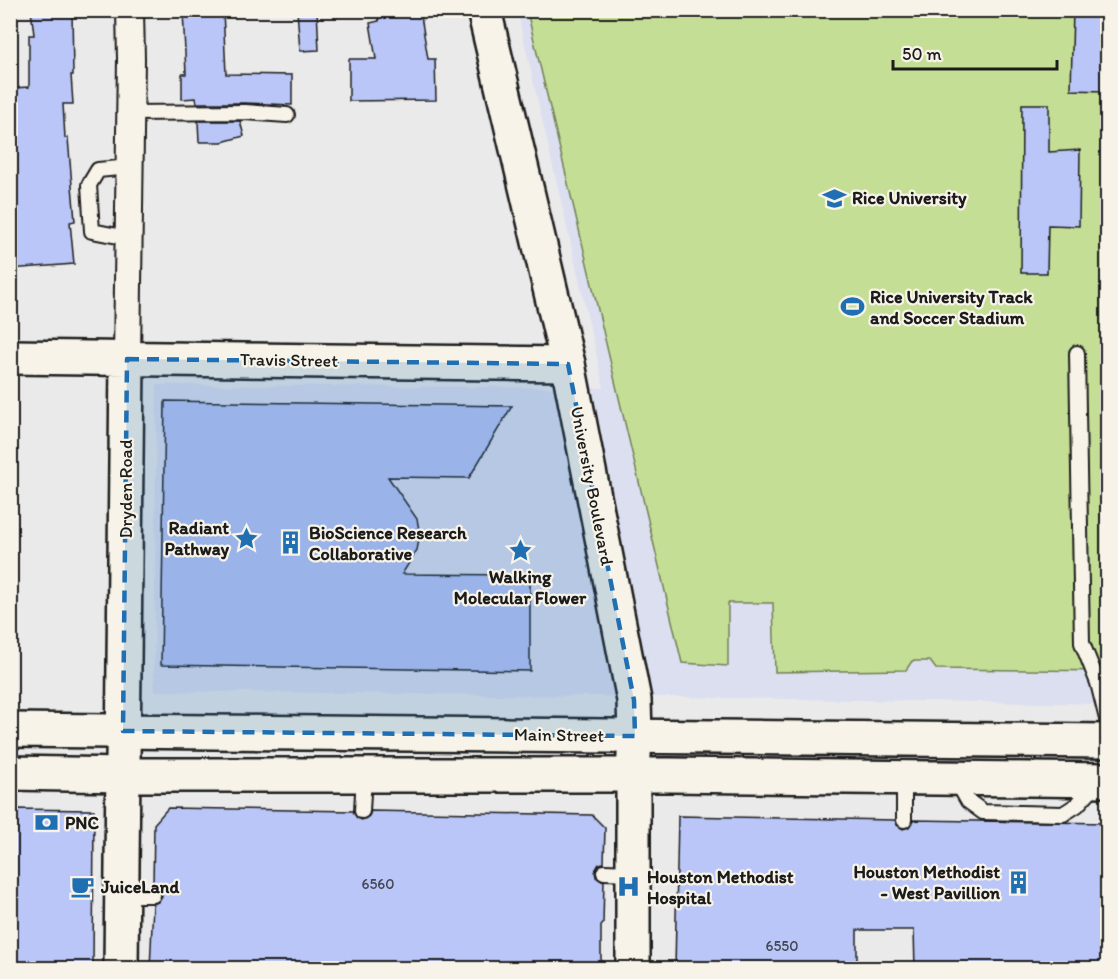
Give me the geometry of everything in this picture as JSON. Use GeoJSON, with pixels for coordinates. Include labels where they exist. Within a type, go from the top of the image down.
{"type":"FeatureCollection","features":[{"type":"Feature","properties":{"kind":"main road","name":"University Boulevard"},"geometry":{"type":"LineString","coordinates":[[484,10],[568,364],[634,700],[633,775],[618,872],[633,969]]}},
{"type":"Feature","properties":{"kind":"main road","name":"Travis Street"},"geometry":{"type":"LineString","coordinates":[[10,357],[568,364]]}},
{"type":"Feature","properties":{"kind":"main road","name":"Dryden Road"},"geometry":{"type":"LineString","coordinates":[[121,969],[137,895],[123,775],[127,359]]}},
{"type":"Feature","properties":{"kind":"main road","name":"Main Street"},"geometry":{"type":"LineString","coordinates":[[10,730],[1107,741]]}},
{"type":"Feature","properties":{"kind":"main road"},"geometry":{"type":"LineString","coordinates":[[10,773],[633,775],[1104,780]]}},
{"type":"Feature","properties":{"kind":"street","name":"Dryden Road"},"geometry":{"type":"LineString","coordinates":[[127,359],[130,10]]}},
{"type":"Feature","properties":{"kind":"lane"},"geometry":{"type":"LineString","coordinates":[[130,113],[245,112],[287,115]]}},
{"type":"Feature","properties":{"kind":"lane"},"geometry":{"type":"LineString","coordinates":[[128,238],[92,231],[89,185],[98,170],[130,167]]}},
{"type":"Feature","properties":{"kind":"lane"},"geometry":{"type":"LineString","coordinates":[[1077,352],[1082,644],[1098,683],[1107,723]]}},
{"type":"Feature","properties":{"kind":"lane"},"geometry":{"type":"LineString","coordinates":[[362,811],[364,775]]}},
{"type":"Feature","properties":{"kind":"lane"},"geometry":{"type":"LineString","coordinates":[[904,778],[904,820]]}},
{"type":"Feature","properties":{"kind":"highlighted area"},"geometry":{"type":"Polygon","coordinates":[[[127,359],[568,364],[634,700],[635,736],[123,731],[127,359]]]}},
{"type":"Feature","properties":{"kind":"shaded area","name":"Rice University Track and Soccer Stadium"},"geometry":{"type":"Polygon","coordinates":[[[517,11],[1107,11],[1107,704],[154,691],[157,385],[604,388],[517,11]]]}},
{"type":"Feature","properties":{"kind":"green space","name":"Rice University Track and Soccer Stadium"},"geometry":{"type":"Polygon","coordinates":[[[527,11],[1107,11],[1107,671],[936,669],[930,661],[912,661],[906,670],[775,672],[773,603],[728,603],[728,666],[682,663],[527,11]]]}},
{"type":"Feature","properties":{"kind":"building"},"geometry":{"type":"Polygon","coordinates":[[[31,10],[72,10],[73,104],[63,104],[75,221],[70,222],[74,264],[10,269],[10,142],[16,142],[13,88],[29,87],[29,35],[34,35],[31,10]]]}},
{"type":"Feature","properties":{"kind":"building"},"geometry":{"type":"Polygon","coordinates":[[[183,10],[223,10],[226,74],[292,75],[292,105],[197,103],[196,98],[182,99],[182,74],[186,74],[183,10]]]}},
{"type":"Feature","properties":{"kind":"building"},"geometry":{"type":"Polygon","coordinates":[[[297,10],[317,10],[319,50],[300,51],[297,10]]]}},
{"type":"Feature","properties":{"kind":"building"},"geometry":{"type":"Polygon","coordinates":[[[377,10],[420,10],[428,59],[435,59],[436,100],[349,101],[349,59],[376,59],[370,23],[379,21],[377,10]]]}},
{"type":"Feature","properties":{"kind":"building"},"geometry":{"type":"Polygon","coordinates":[[[1073,10],[1106,10],[1104,91],[1071,90],[1073,10]]]}},
{"type":"Feature","properties":{"kind":"building"},"geometry":{"type":"Polygon","coordinates":[[[1022,104],[1049,104],[1049,152],[1080,150],[1079,226],[1048,225],[1047,273],[1021,273],[1022,104]]]}},
{"type":"Feature","properties":{"kind":"building"},"geometry":{"type":"Polygon","coordinates":[[[198,121],[240,121],[244,136],[222,142],[199,142],[198,121]]]}},
{"type":"Feature","properties":{"kind":"building","name":"BioScience Research Collaborative"},"geometry":{"type":"Polygon","coordinates":[[[165,401],[512,406],[469,478],[388,477],[417,519],[420,535],[417,550],[402,574],[530,575],[530,671],[161,665],[165,401]]]}},
{"type":"Feature","properties":{"kind":"building"},"geometry":{"type":"Polygon","coordinates":[[[168,808],[353,811],[357,818],[362,820],[369,816],[371,811],[592,815],[605,828],[604,863],[599,864],[595,871],[596,877],[604,881],[601,969],[150,969],[153,904],[158,902],[162,896],[160,890],[153,886],[154,824],[168,808]]]}},
{"type":"Feature","properties":{"kind":"building"},"geometry":{"type":"Polygon","coordinates":[[[10,809],[94,810],[93,969],[10,969],[10,809]]]}},
{"type":"Feature","properties":{"kind":"building"},"geometry":{"type":"Polygon","coordinates":[[[678,816],[895,820],[897,825],[903,829],[909,827],[913,820],[1107,823],[1107,969],[915,969],[914,930],[857,930],[857,969],[675,969],[678,816]]]}},
{"type":"Feature","properties":{"kind":"place","name":"Rice University"},"geometry":{"type":"Point","coordinates":[834,198]}},
{"type":"Feature","properties":{"kind":"place","name":"Rice University Track and Soccer Stadium"},"geometry":{"type":"Point","coordinates":[852,307]}},
{"type":"Feature","properties":{"kind":"place","name":"Radiant Pathway"},"geometry":{"type":"Point","coordinates":[247,538]}},
{"type":"Feature","properties":{"kind":"place","name":"BioScience Research Collaborative"},"geometry":{"type":"Point","coordinates":[291,543]}},
{"type":"Feature","properties":{"kind":"place","name":"Walking Molecular Flower"},"geometry":{"type":"Point","coordinates":[520,551]}},
{"type":"Feature","properties":{"kind":"place","name":"PNC"},"geometry":{"type":"Point","coordinates":[47,823]}},
{"type":"Feature","properties":{"kind":"place","name":"Houston Methodist - West Pavillion"},"geometry":{"type":"Point","coordinates":[1018,882]}},
{"type":"Feature","properties":{"kind":"place","name":"JuiceLand"},"geometry":{"type":"Point","coordinates":[83,887]}},
{"type":"Feature","properties":{"kind":"place","name":"Houston Methodist Hospital"},"geometry":{"type":"Point","coordinates":[629,887]}}]}
